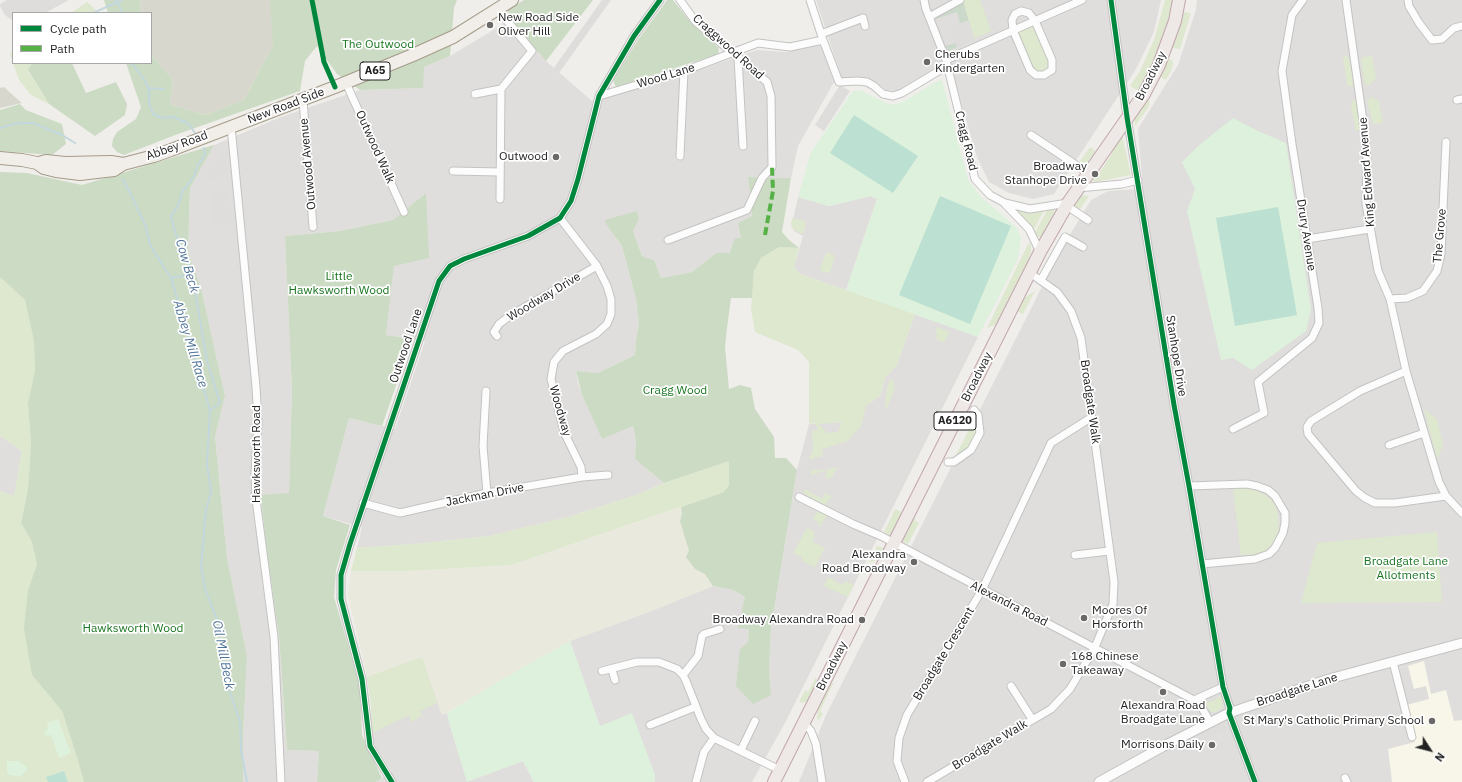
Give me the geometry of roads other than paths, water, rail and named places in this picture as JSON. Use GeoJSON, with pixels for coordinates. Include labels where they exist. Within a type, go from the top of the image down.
{"type":"FeatureCollection","features":[{"type":"Feature","properties":{"kind":"highway","name":"Broadway"},"geometry":{"type":"LineString","coordinates":[[774,782],[1040,252],[1067,205],[1144,94],[1160,65],[1175,21],[1179,0]]}},
{"type":"Feature","properties":{"kind":"main road","name":"New Road Side"},"geometry":{"type":"LineString","coordinates":[[231,126],[346,83],[453,37],[512,0]]}},
{"type":"Feature","properties":{"kind":"main road","name":"Abbey Road"},"geometry":{"type":"LineString","coordinates":[[0,158],[37,163],[46,161],[88,168],[114,170],[123,164],[154,156],[231,126]]}},
{"type":"Feature","properties":{"kind":"street","name":"Outwood Lane"},"geometry":{"type":"LineString","coordinates":[[392,782],[370,746],[362,679],[341,599],[341,575],[363,503],[439,281],[450,266],[464,259],[528,236],[560,218],[571,202],[599,96],[634,36],[660,0]]}},
{"type":"Feature","properties":{"kind":"street","name":"Craggwood Road"},"geometry":{"type":"LineString","coordinates":[[668,240],[747,210],[762,178],[772,167],[771,96],[767,82],[695,21],[680,0]]}},
{"type":"Feature","properties":{"kind":"street"},"geometry":{"type":"LineString","coordinates":[[810,0],[839,82],[857,80],[867,82],[883,94],[893,96],[902,93],[946,63],[1012,30],[1082,0]]}},
{"type":"Feature","properties":{"kind":"street","name":"Cragg Road"},"geometry":{"type":"LineString","coordinates":[[924,0],[946,63],[975,179],[990,195],[1004,203],[1029,229],[1040,252]]}},
{"type":"Feature","properties":{"kind":"street"},"geometry":{"type":"LineString","coordinates":[[929,17],[960,0]]}},
{"type":"Feature","properties":{"kind":"street","name":"Stanhope Drive"},"geometry":{"type":"LineString","coordinates":[[1111,0],[1127,117],[1174,405],[1223,687],[1230,708],[1230,713],[1253,781]]}},
{"type":"Feature","properties":{"kind":"street","name":"Drury Avenue"},"geometry":{"type":"LineString","coordinates":[[1233,429],[1264,413],[1258,382],[1312,338],[1319,323],[1282,71],[1292,15],[1303,0]]}},
{"type":"Feature","properties":{"kind":"street","name":"King Edward Avenue"},"geometry":{"type":"LineString","coordinates":[[1346,0],[1364,127],[1367,159],[1366,204],[1378,271],[1390,299],[1406,371],[1439,482],[1446,496],[1462,513]]}},
{"type":"Feature","properties":{"kind":"street"},"geometry":{"type":"LineString","coordinates":[[1408,0],[1408,6],[1418,23],[1432,40],[1442,39],[1454,28],[1462,26]]}},
{"type":"Feature","properties":{"kind":"street"},"geometry":{"type":"LineString","coordinates":[[498,10],[532,51],[501,89],[500,199]]}},
{"type":"Feature","properties":{"kind":"street"},"geometry":{"type":"LineString","coordinates":[[1021,11],[1030,13],[1052,60],[1052,70],[1044,75],[1036,75],[1030,70],[1012,30],[1012,20],[1015,14],[1021,11]]}},
{"type":"Feature","properties":{"kind":"street","name":"Wood Lane"},"geometry":{"type":"LineString","coordinates":[[599,96],[735,56],[758,43],[790,47],[822,37],[863,18],[865,26]]}},
{"type":"Feature","properties":{"kind":"street"},"geometry":{"type":"LineString","coordinates":[[735,56],[743,146]]}},
{"type":"Feature","properties":{"kind":"street"},"geometry":{"type":"LineString","coordinates":[[680,156],[684,72]]}},
{"type":"Feature","properties":{"kind":"street","name":"Outwood Walk"},"geometry":{"type":"LineString","coordinates":[[346,83],[404,212]]}},
{"type":"Feature","properties":{"kind":"street"},"geometry":{"type":"LineString","coordinates":[[475,94],[501,89]]}},
{"type":"Feature","properties":{"kind":"street","name":"Outwood Avenue"},"geometry":{"type":"LineString","coordinates":[[303,100],[313,227]]}},
{"type":"Feature","properties":{"kind":"street","name":"Hawksworth Road"},"geometry":{"type":"LineString","coordinates":[[231,126],[256,387],[258,422],[255,473],[256,500],[274,637],[281,782]]}},
{"type":"Feature","properties":{"kind":"street"},"geometry":{"type":"LineString","coordinates":[[1031,135],[1088,173]]}},
{"type":"Feature","properties":{"kind":"street","name":"The Grove"},"geometry":{"type":"LineString","coordinates":[[1390,299],[1407,298],[1423,291],[1437,271],[1441,254],[1446,142]]}},
{"type":"Feature","properties":{"kind":"street"},"geometry":{"type":"LineString","coordinates":[[453,171],[500,172]]}},
{"type":"Feature","properties":{"kind":"street"},"geometry":{"type":"LineString","coordinates":[[1078,188],[1122,184],[1138,180]]}},
{"type":"Feature","properties":{"kind":"street","name":"Cragg Road"},"geometry":{"type":"LineString","coordinates":[[1004,203],[1030,209],[1067,205]]}},
{"type":"Feature","properties":{"kind":"street"},"geometry":{"type":"LineString","coordinates":[[1067,205],[1088,220]]}},
{"type":"Feature","properties":{"kind":"street","name":"Woodway"},"geometry":{"type":"LineString","coordinates":[[560,218],[597,266],[607,286],[611,299],[611,314],[607,324],[596,334],[563,352],[554,362],[551,379],[564,432],[581,467],[582,477]]}},
{"type":"Feature","properties":{"kind":"street"},"geometry":{"type":"LineString","coordinates":[[1307,239],[1370,229]]}},
{"type":"Feature","properties":{"kind":"street"},"geometry":{"type":"LineString","coordinates":[[1053,230],[1084,246]]}},
{"type":"Feature","properties":{"kind":"street"},"geometry":{"type":"LineString","coordinates":[[1041,280],[1065,237]]}},
{"type":"Feature","properties":{"kind":"street","name":"Woodway Drive"},"geometry":{"type":"LineString","coordinates":[[493,333],[499,324],[511,314],[597,266]]}},
{"type":"Feature","properties":{"kind":"street","name":"Broadgate Walk"},"geometry":{"type":"LineString","coordinates":[[927,782],[1050,708],[1070,689],[1094,647],[1113,604],[1114,582],[1082,338],[1071,310],[1057,292],[1030,272]]}},
{"type":"Feature","properties":{"kind":"street"},"geometry":{"type":"LineString","coordinates":[[1406,371],[1360,391],[1311,421],[1307,427],[1308,434],[1356,491],[1375,503],[1395,503],[1446,496]]}},
{"type":"Feature","properties":{"kind":"street"},"geometry":{"type":"LineString","coordinates":[[486,391],[483,446],[487,493]]}},
{"type":"Feature","properties":{"kind":"street"},"geometry":{"type":"LineString","coordinates":[[948,462],[954,462],[971,450],[980,433],[978,415],[974,410]]}},
{"type":"Feature","properties":{"kind":"street","name":"Broadgate Crescent"},"geometry":{"type":"LineString","coordinates":[[905,782],[897,761],[899,738],[907,715],[982,590],[1051,443],[1092,417]]}},
{"type":"Feature","properties":{"kind":"street"},"geometry":{"type":"LineString","coordinates":[[1389,445],[1424,433]]}},
{"type":"Feature","properties":{"kind":"street","name":"Jackman Drive"},"geometry":{"type":"LineString","coordinates":[[363,503],[400,513],[487,493],[608,474]]}},
{"type":"Feature","properties":{"kind":"street"},"geometry":{"type":"LineString","coordinates":[[1189,486],[1247,484],[1257,486],[1268,490],[1275,496],[1285,513],[1283,533],[1275,548],[1269,554],[1255,559],[1202,564]]}},
{"type":"Feature","properties":{"kind":"street","name":"Alexandra Road"},"geometry":{"type":"LineString","coordinates":[[799,497],[848,522],[880,536],[1194,700],[1202,708],[1210,722]]}},
{"type":"Feature","properties":{"kind":"street"},"geometry":{"type":"LineString","coordinates":[[1075,554],[1110,551]]}},
{"type":"Feature","properties":{"kind":"street"},"geometry":{"type":"LineString","coordinates":[[683,675],[698,656],[702,636],[720,629]]}},
{"type":"Feature","properties":{"kind":"street","name":"Broadgate Lane"},"geometry":{"type":"LineString","coordinates":[[1098,782],[1127,765],[1230,713],[1329,679],[1462,643]]}},
{"type":"Feature","properties":{"kind":"street"},"geometry":{"type":"LineString","coordinates":[[602,672],[637,662],[654,662],[668,665],[677,669],[683,675],[706,729],[714,738],[780,770]]}},
{"type":"Feature","properties":{"kind":"street"},"geometry":{"type":"LineString","coordinates":[[1393,662],[1412,737]]}},
{"type":"Feature","properties":{"kind":"street"},"geometry":{"type":"LineString","coordinates":[[612,670],[615,680]]}},
{"type":"Feature","properties":{"kind":"street","name":"Broadgate Walk"},"geometry":{"type":"LineString","coordinates":[[1011,686],[1032,719]]}},
{"type":"Feature","properties":{"kind":"street"},"geometry":{"type":"LineString","coordinates":[[1194,700],[1223,687]]}},
{"type":"Feature","properties":{"kind":"street"},"geometry":{"type":"LineString","coordinates":[[650,725],[696,707]]}},
{"type":"Feature","properties":{"kind":"street"},"geometry":{"type":"LineString","coordinates":[[741,750],[755,721]]}},
{"type":"Feature","properties":{"kind":"street"},"geometry":{"type":"LineString","coordinates":[[804,723],[811,731],[816,744],[822,782]]}},
{"type":"Feature","properties":{"kind":"street"},"geometry":{"type":"LineString","coordinates":[[696,782],[704,752],[714,738]]}},
{"type":"Feature","properties":{"kind":"waterway","name":"Cow Beck"},"geometry":{"type":"LineString","coordinates":[[115,0],[122,12]]}},
{"type":"Feature","properties":{"kind":"waterway"},"geometry":{"type":"LineString","coordinates":[[95,12],[122,0]]}},
{"type":"Feature","properties":{"kind":"waterway","name":"Cow Beck"},"geometry":{"type":"LineString","coordinates":[[133,64],[149,89],[149,102],[153,114],[162,118],[173,117],[188,123],[195,133]]}},
{"type":"Feature","properties":{"kind":"waterway"},"geometry":{"type":"LineString","coordinates":[[148,88],[164,89]]}},
{"type":"Feature","properties":{"kind":"waterway","name":"Abbey Mill Race"},"geometry":{"type":"LineString","coordinates":[[0,128],[18,123],[33,123],[62,135],[75,143]]}},
{"type":"Feature","properties":{"kind":"waterway","name":"Abbey Mill Race"},"geometry":{"type":"LineString","coordinates":[[204,148],[205,152],[203,158],[198,165],[194,176],[182,192],[179,204],[171,216],[176,235],[186,256],[192,274],[207,361],[220,403],[210,410]]}},
{"type":"Feature","properties":{"kind":"waterway","name":"Oil Mill Beck"},"geometry":{"type":"LineString","coordinates":[[123,179],[145,224],[150,245],[171,278],[210,410],[207,464],[211,492],[206,509],[201,567],[205,589],[220,627],[220,646],[226,669],[227,685],[240,721],[241,750],[247,782]]}},
{"type":"Feature","properties":{"kind":"waterway","name":"Abbey Mill Race"},"geometry":{"type":"LineString","coordinates":[[171,278],[192,274]]}},
{"type":"Feature","properties":{"kind":"place","name":"New Road Side Oliver Hill"},"geometry":{"type":"Point","coordinates":[490,25]}},
{"type":"Feature","properties":{"kind":"place","name":"Cherubs Kindergarten"},"geometry":{"type":"Point","coordinates":[927,62]}},
{"type":"Feature","properties":{"kind":"place","name":"Outwood"},"geometry":{"type":"Point","coordinates":[556,157]}},
{"type":"Feature","properties":{"kind":"place","name":"Broadway Stanhope Drive"},"geometry":{"type":"Point","coordinates":[1095,174]}},
{"type":"Feature","properties":{"kind":"place","name":"Alexandra Road Broadway"},"geometry":{"type":"Point","coordinates":[914,562]}},
{"type":"Feature","properties":{"kind":"place","name":"Moores Of Horsforth"},"geometry":{"type":"Point","coordinates":[1084,618]}},
{"type":"Feature","properties":{"kind":"place","name":"Broadway Alexandra Road"},"geometry":{"type":"Point","coordinates":[862,620]}},
{"type":"Feature","properties":{"kind":"place","name":"168 Chinese Takeaway"},"geometry":{"type":"Point","coordinates":[1063,664]}},
{"type":"Feature","properties":{"kind":"place","name":"Alexandra Road Broadgate Lane"},"geometry":{"type":"Point","coordinates":[1163,692]}},
{"type":"Feature","properties":{"kind":"place","name":"St Mary's Catholic Primary School"},"geometry":{"type":"Point","coordinates":[1432,721]}},
{"type":"Feature","properties":{"kind":"place","name":"Morrisons Daily"},"geometry":{"type":"Point","coordinates":[1212,745]}},
{"type":"Feature","properties":{"kind":"park label","name":"The Outwood"},"geometry":{"type":"Point","coordinates":[378,45]}},
{"type":"Feature","properties":{"kind":"park label","name":"Little Hawksworth Wood"},"geometry":{"type":"Point","coordinates":[339,284]}},
{"type":"Feature","properties":{"kind":"park label","name":"Cragg Wood"},"geometry":{"type":"Point","coordinates":[675,391]}},
{"type":"Feature","properties":{"kind":"park label","name":"Broadgate Lane Allotments"},"geometry":{"type":"Point","coordinates":[1406,569]}},
{"type":"Feature","properties":{"kind":"park label","name":"Hawksworth Wood"},"geometry":{"type":"Point","coordinates":[133,629]}}]}
